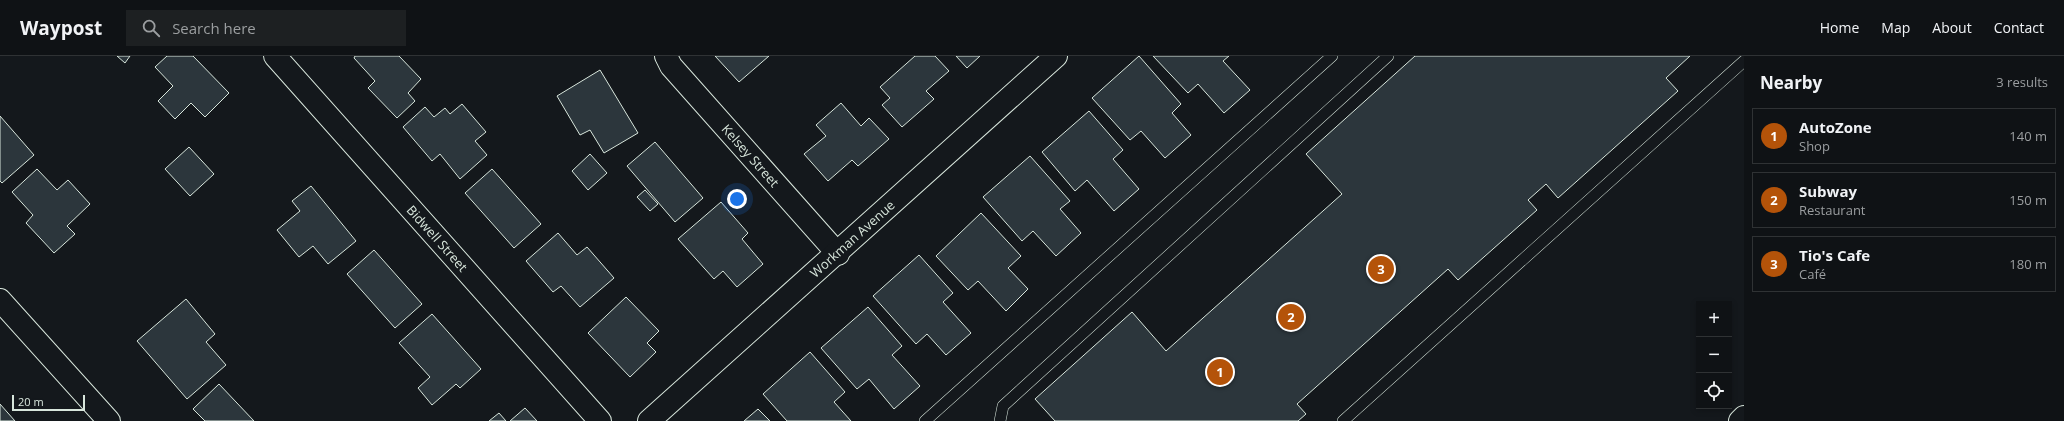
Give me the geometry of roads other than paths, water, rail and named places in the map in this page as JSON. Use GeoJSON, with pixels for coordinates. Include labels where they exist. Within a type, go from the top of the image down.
{"type":"FeatureCollection","features":[{"type":"Feature","properties":{"kind":"street","name":"Kelsey Street"},"geometry":{"type":"LineString","coordinates":[[666,56],[671,66],[838,254]]}},
{"type":"Feature","properties":{"kind":"street","name":"Workman Avenue"},"geometry":{"type":"LineString","coordinates":[[649,421],[838,254],[1056,56]]}},
{"type":"Feature","properties":{"kind":"street","name":"Bidwell Street"},"geometry":{"type":"LineString","coordinates":[[282,58],[600,421]]}},
{"type":"Feature","properties":{"kind":"street"},"geometry":{"type":"LineString","coordinates":[[0,300],[109,421]]}},
{"type":"Feature","properties":{"kind":"street"},"geometry":{"type":"LineString","coordinates":[[1740,421],[1744,417]]}},
{"type":"Feature","properties":{"kind":"lane"},"geometry":{"type":"LineString","coordinates":[[924,421],[1332,56]]}},
{"type":"Feature","properties":{"kind":"lane"},"geometry":{"type":"LineString","coordinates":[[1000,421],[1003,406],[1388,56]]}},
{"type":"Feature","properties":{"kind":"lane"},"geometry":{"type":"LineString","coordinates":[[1343,421],[1744,61]]}},
{"type":"Feature","properties":{"kind":"place","name":"Tio's Cafe"},"geometry":{"type":"Point","coordinates":[1381,269]}},
{"type":"Feature","properties":{"kind":"place","name":"Subway"},"geometry":{"type":"Point","coordinates":[1291,317]}},
{"type":"Feature","properties":{"kind":"place","name":"AutoZone"},"geometry":{"type":"Point","coordinates":[1220,372]}}]}
